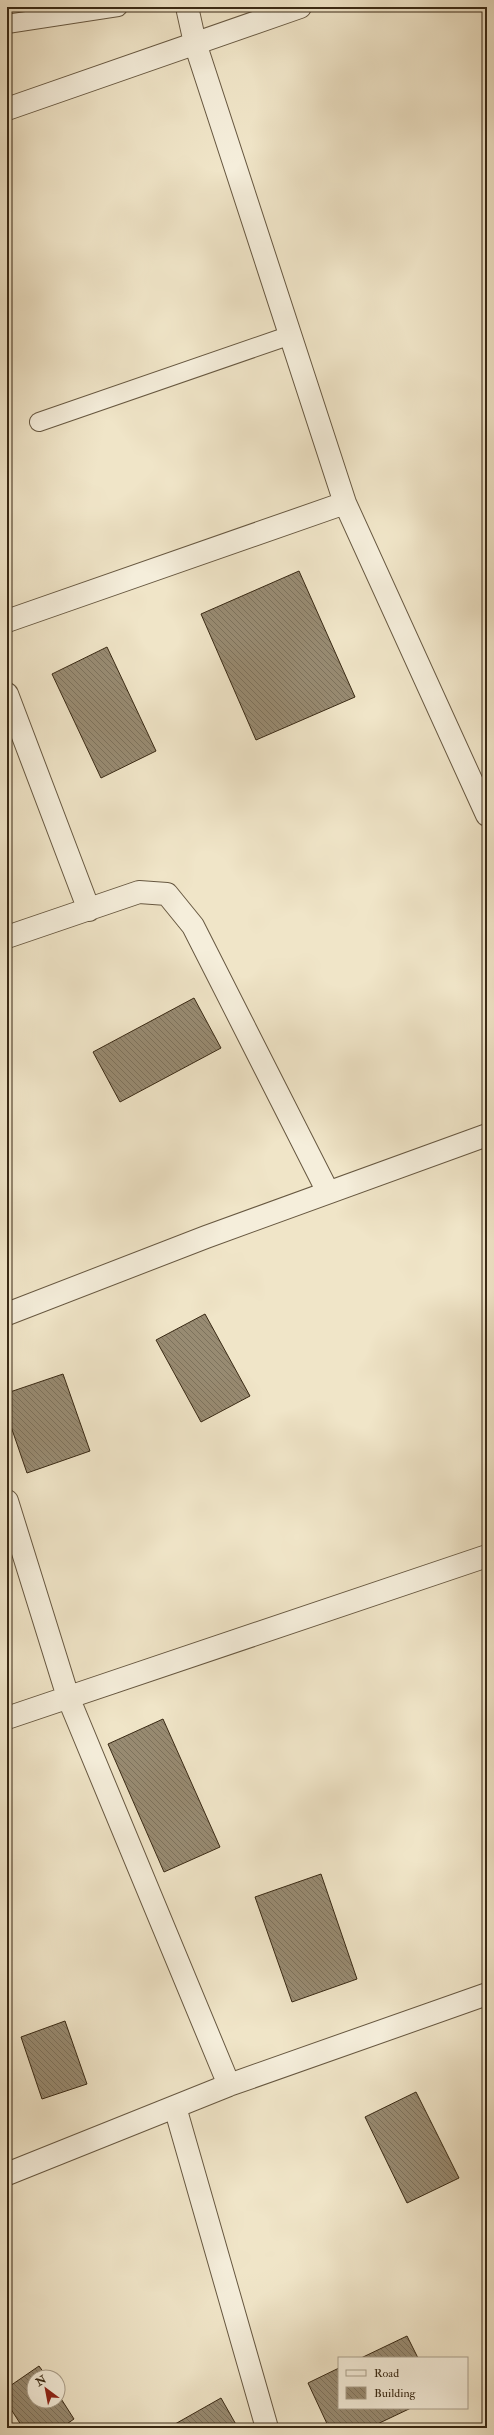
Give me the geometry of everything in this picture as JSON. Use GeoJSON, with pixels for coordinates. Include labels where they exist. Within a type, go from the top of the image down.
{"type":"FeatureCollection","features":[{"type":"Feature","properties":{"kind":"street"},"geometry":{"type":"LineString","coordinates":[[187,7],[195,43],[345,504],[487,815]]}},
{"type":"Feature","properties":{"kind":"street"},"geometry":{"type":"LineString","coordinates":[[7,109],[300,7]]}},
{"type":"Feature","properties":{"kind":"street"},"geometry":{"type":"LineString","coordinates":[[7,621],[345,504]]}},
{"type":"Feature","properties":{"kind":"street"},"geometry":{"type":"LineString","coordinates":[[7,694],[89,910]]}},
{"type":"Feature","properties":{"kind":"street"},"geometry":{"type":"LineString","coordinates":[[7,937],[139,892],[167,894],[193,926],[328,1192]]}},
{"type":"Feature","properties":{"kind":"street"},"geometry":{"type":"LineString","coordinates":[[7,1314],[206,1236],[487,1135]]}},
{"type":"Feature","properties":{"kind":"street"},"geometry":{"type":"LineString","coordinates":[[7,1501],[68,1697],[229,2085]]}},
{"type":"Feature","properties":{"kind":"street"},"geometry":{"type":"LineString","coordinates":[[7,1718],[487,1556]]}},
{"type":"Feature","properties":{"kind":"street"},"geometry":{"type":"LineString","coordinates":[[7,2174],[229,2085],[487,1994]]}},
{"type":"Feature","properties":{"kind":"street"},"geometry":{"type":"LineString","coordinates":[[175,2107],[268,2428]]}},
{"type":"Feature","properties":{"kind":"lane"},"geometry":{"type":"LineString","coordinates":[[7,24],[118,7]]}},
{"type":"Feature","properties":{"kind":"lane"},"geometry":{"type":"LineString","coordinates":[[39,422],[291,335]]}},
{"type":"Feature","properties":{"kind":"building"},"geometry":{"type":"Polygon","coordinates":[[[299,571],[355,697],[256,740],[201,614],[299,571]]]}},
{"type":"Feature","properties":{"kind":"building"},"geometry":{"type":"Polygon","coordinates":[[[107,647],[156,751],[101,778],[52,674],[107,647]]]}},
{"type":"Feature","properties":{"kind":"building"},"geometry":{"type":"Polygon","coordinates":[[[194,998],[221,1048],[120,1102],[93,1052],[194,998]]]}},
{"type":"Feature","properties":{"kind":"building"},"geometry":{"type":"Polygon","coordinates":[[[205,1314],[250,1396],[201,1422],[156,1340],[205,1314]]]}},
{"type":"Feature","properties":{"kind":"building"},"geometry":{"type":"Polygon","coordinates":[[[63,1374],[90,1451],[27,1473],[7,1415],[7,1393],[63,1374]]]}},
{"type":"Feature","properties":{"kind":"building"},"geometry":{"type":"Polygon","coordinates":[[[163,1719],[220,1847],[164,1872],[108,1744],[163,1719]]]}},
{"type":"Feature","properties":{"kind":"building"},"geometry":{"type":"Polygon","coordinates":[[[321,1874],[357,1979],[292,2002],[255,1897],[321,1874]]]}},
{"type":"Feature","properties":{"kind":"building"},"geometry":{"type":"Polygon","coordinates":[[[65,2021],[87,2084],[42,2099],[21,2037],[65,2021]]]}},
{"type":"Feature","properties":{"kind":"building"},"geometry":{"type":"Polygon","coordinates":[[[416,2092],[459,2178],[407,2203],[365,2117],[416,2092]]]}},
{"type":"Feature","properties":{"kind":"building"},"geometry":{"type":"Polygon","coordinates":[[[407,2336],[418,2357],[363,2357],[407,2336]]]}},
{"type":"Feature","properties":{"kind":"building"},"geometry":{"type":"Polygon","coordinates":[[[338,2368],[338,2409],[409,2409],[369,2428],[329,2428],[308,2383],[338,2368]]]}},
{"type":"Feature","properties":{"kind":"building"},"geometry":{"type":"Polygon","coordinates":[[[26,2375],[26,2409],[66,2409],[66,2406],[74,2419],[61,2428],[23,2428],[7,2403],[7,2388],[26,2375]]]}},
{"type":"Feature","properties":{"kind":"building"},"geometry":{"type":"Polygon","coordinates":[[[221,2398],[238,2428],[168,2428],[221,2398]]]}}]}
